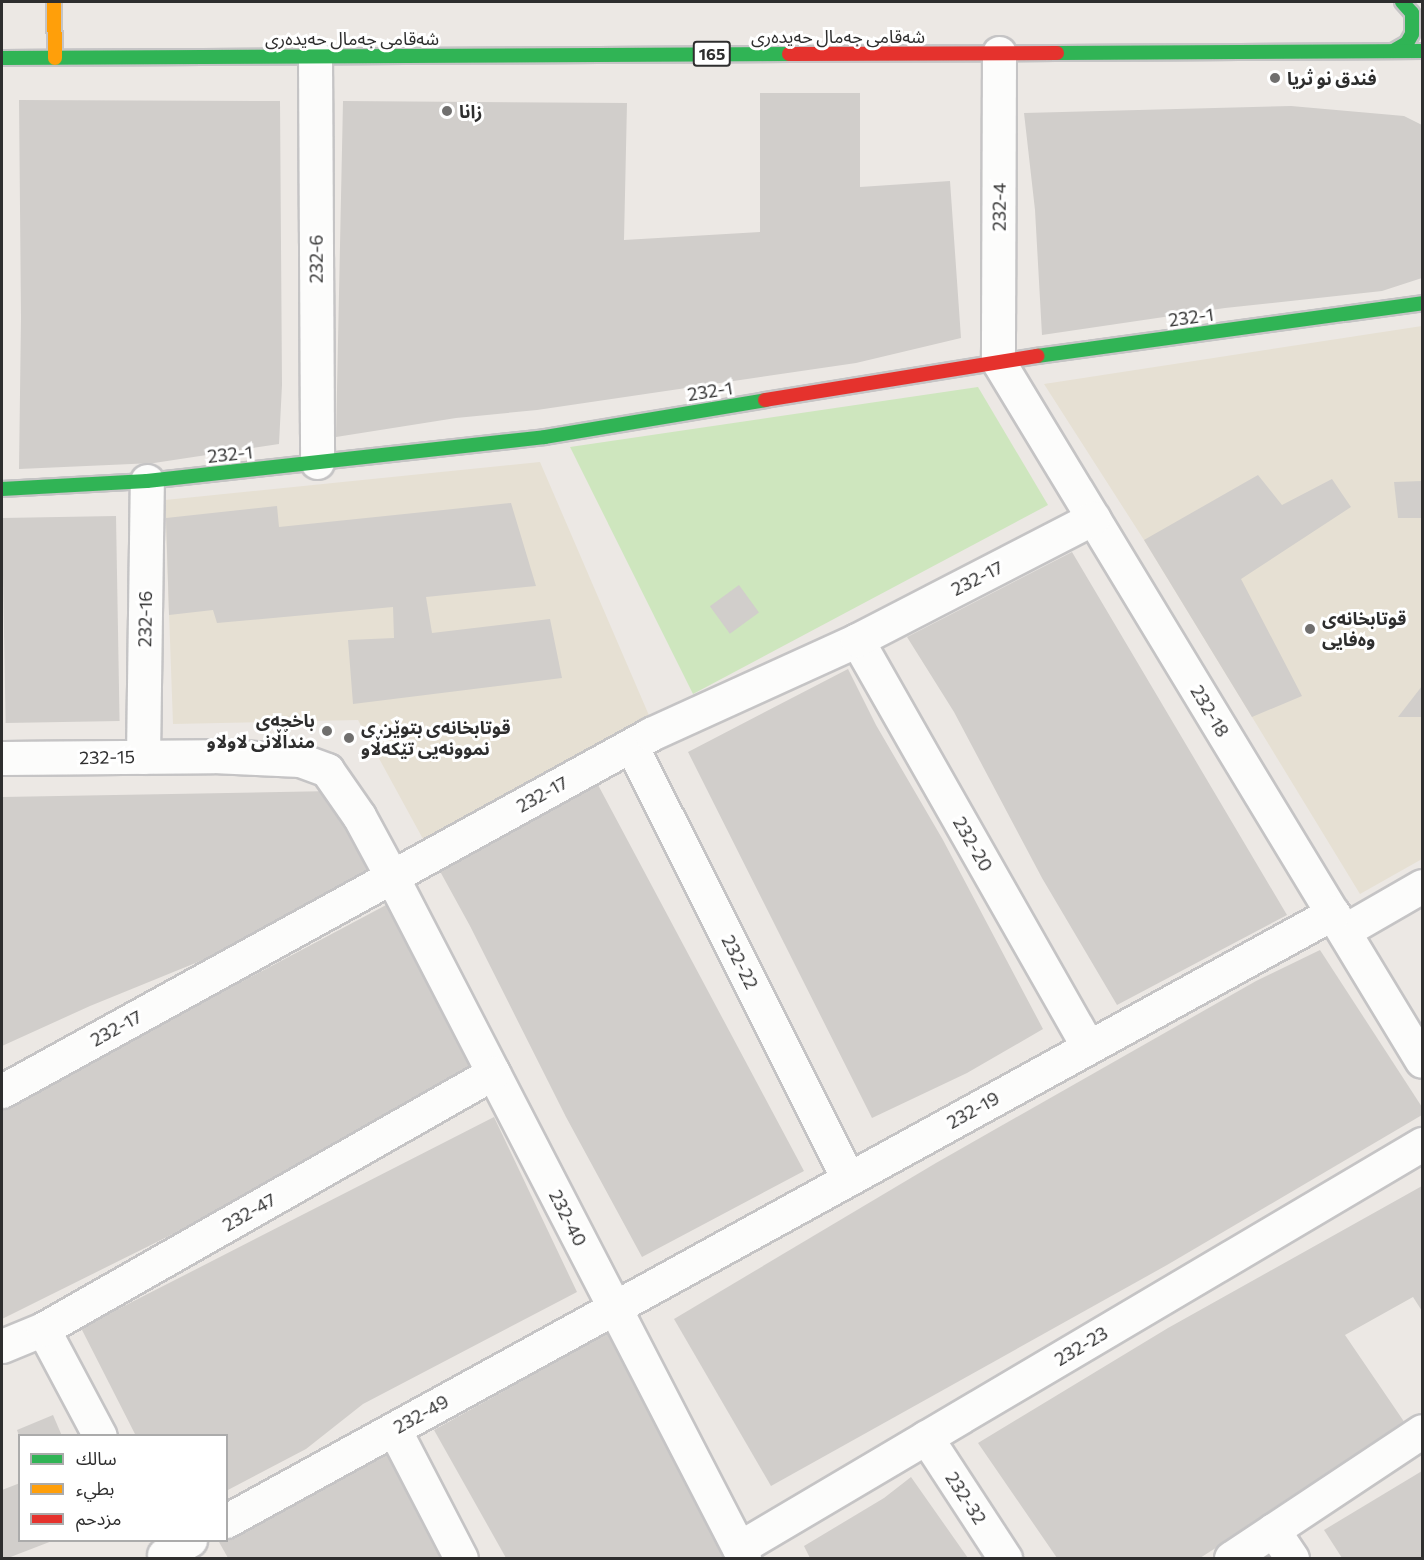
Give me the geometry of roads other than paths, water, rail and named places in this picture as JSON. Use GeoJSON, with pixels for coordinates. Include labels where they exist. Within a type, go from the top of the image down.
{"type":"FeatureCollection","features":[{"type":"Feature","properties":{"kind":"main road"},"geometry":{"type":"LineString","coordinates":[[54,2],[55,58]]}},
{"type":"Feature","properties":{"kind":"main road"},"geometry":{"type":"LineString","coordinates":[[1393,51],[1407,43],[1412,34],[1412,13],[1402,2]]}},
{"type":"Feature","properties":{"kind":"main road","name":"شەقامی جەمال حەیدەری"},"geometry":{"type":"LineString","coordinates":[[2,58],[1422,51]]}},
{"type":"Feature","properties":{"kind":"main road","name":"232-1"},"geometry":{"type":"LineString","coordinates":[[2,489],[147,481],[545,437],[998,361],[1422,303]]}},
{"type":"Feature","properties":{"kind":"street","name":"232-4"},"geometry":{"type":"LineString","coordinates":[[998,361],[999,53]]}},
{"type":"Feature","properties":{"kind":"street","name":"232-6"},"geometry":{"type":"LineString","coordinates":[[315,57],[317,462]]}},
{"type":"Feature","properties":{"kind":"street","name":"232-18"},"geometry":{"type":"LineString","coordinates":[[998,361],[1422,1061]]}},
{"type":"Feature","properties":{"kind":"street","name":"232-16"},"geometry":{"type":"LineString","coordinates":[[143,757],[147,481]]}},
{"type":"Feature","properties":{"kind":"street","name":"232-17"},"geometry":{"type":"LineString","coordinates":[[2,1091],[631,746],[857,640],[1093,518]]}},
{"type":"Feature","properties":{"kind":"street","name":"232-20"},"geometry":{"type":"LineString","coordinates":[[857,640],[1088,1047]]}},
{"type":"Feature","properties":{"kind":"street","name":"232-22"},"geometry":{"type":"LineString","coordinates":[[631,746],[848,1179]]}},
{"type":"Feature","properties":{"kind":"street","name":"232-15"},"geometry":{"type":"LineString","coordinates":[[2,758],[213,756],[300,760],[327,770],[359,816],[392,877]]}},
{"type":"Feature","properties":{"kind":"street","name":"232-40"},"geometry":{"type":"LineString","coordinates":[[392,877],[741,1553]]}},
{"type":"Feature","properties":{"kind":"street","name":"232-19"},"geometry":{"type":"LineString","coordinates":[[614,1307],[1088,1047],[1338,922],[1422,886]]}},
{"type":"Feature","properties":{"kind":"street","name":"232-47"},"geometry":{"type":"LineString","coordinates":[[2,1346],[43,1329],[493,1073]]}},
{"type":"Feature","properties":{"kind":"street","name":"232-23"},"geometry":{"type":"LineString","coordinates":[[741,1553],[926,1437],[1422,1144]]}},
{"type":"Feature","properties":{"kind":"street","name":"232-49"},"geometry":{"type":"LineString","coordinates":[[228,1520],[614,1307]]}},
{"type":"Feature","properties":{"kind":"street"},"geometry":{"type":"LineString","coordinates":[[43,1329],[99,1434]]}},
{"type":"Feature","properties":{"kind":"street"},"geometry":{"type":"LineString","coordinates":[[394,1429],[461,1558]]}},
{"type":"Feature","properties":{"kind":"street"},"geometry":{"type":"LineString","coordinates":[[1231,1558],[1422,1431]]}},
{"type":"Feature","properties":{"kind":"street","name":"232-32"},"geometry":{"type":"LineString","coordinates":[[926,1437],[1005,1558]]}},
{"type":"Feature","properties":{"kind":"street"},"geometry":{"type":"LineString","coordinates":[[1273,1530],[1292,1558]]}},
{"type":"Feature","properties":{"kind":"place","name":"فندق نو ثريا"},"geometry":{"type":"Point","coordinates":[1275,78]}},
{"type":"Feature","properties":{"kind":"place","name":"زانا"},"geometry":{"type":"Point","coordinates":[447,111]}},
{"type":"Feature","properties":{"kind":"place","name":"قوتابخانەی وەفایی"},"geometry":{"type":"Point","coordinates":[1310,629]}},
{"type":"Feature","properties":{"kind":"place","name":"باخچەی منداڵانی لاولاو"},"geometry":{"type":"Point","coordinates":[327,731]}},
{"type":"Feature","properties":{"kind":"place","name":"قوتابخانه‌ی بتوێن ی نموونه‌یی تێکه‌ڵاو"},"geometry":{"type":"Point","coordinates":[349,738]}}]}
